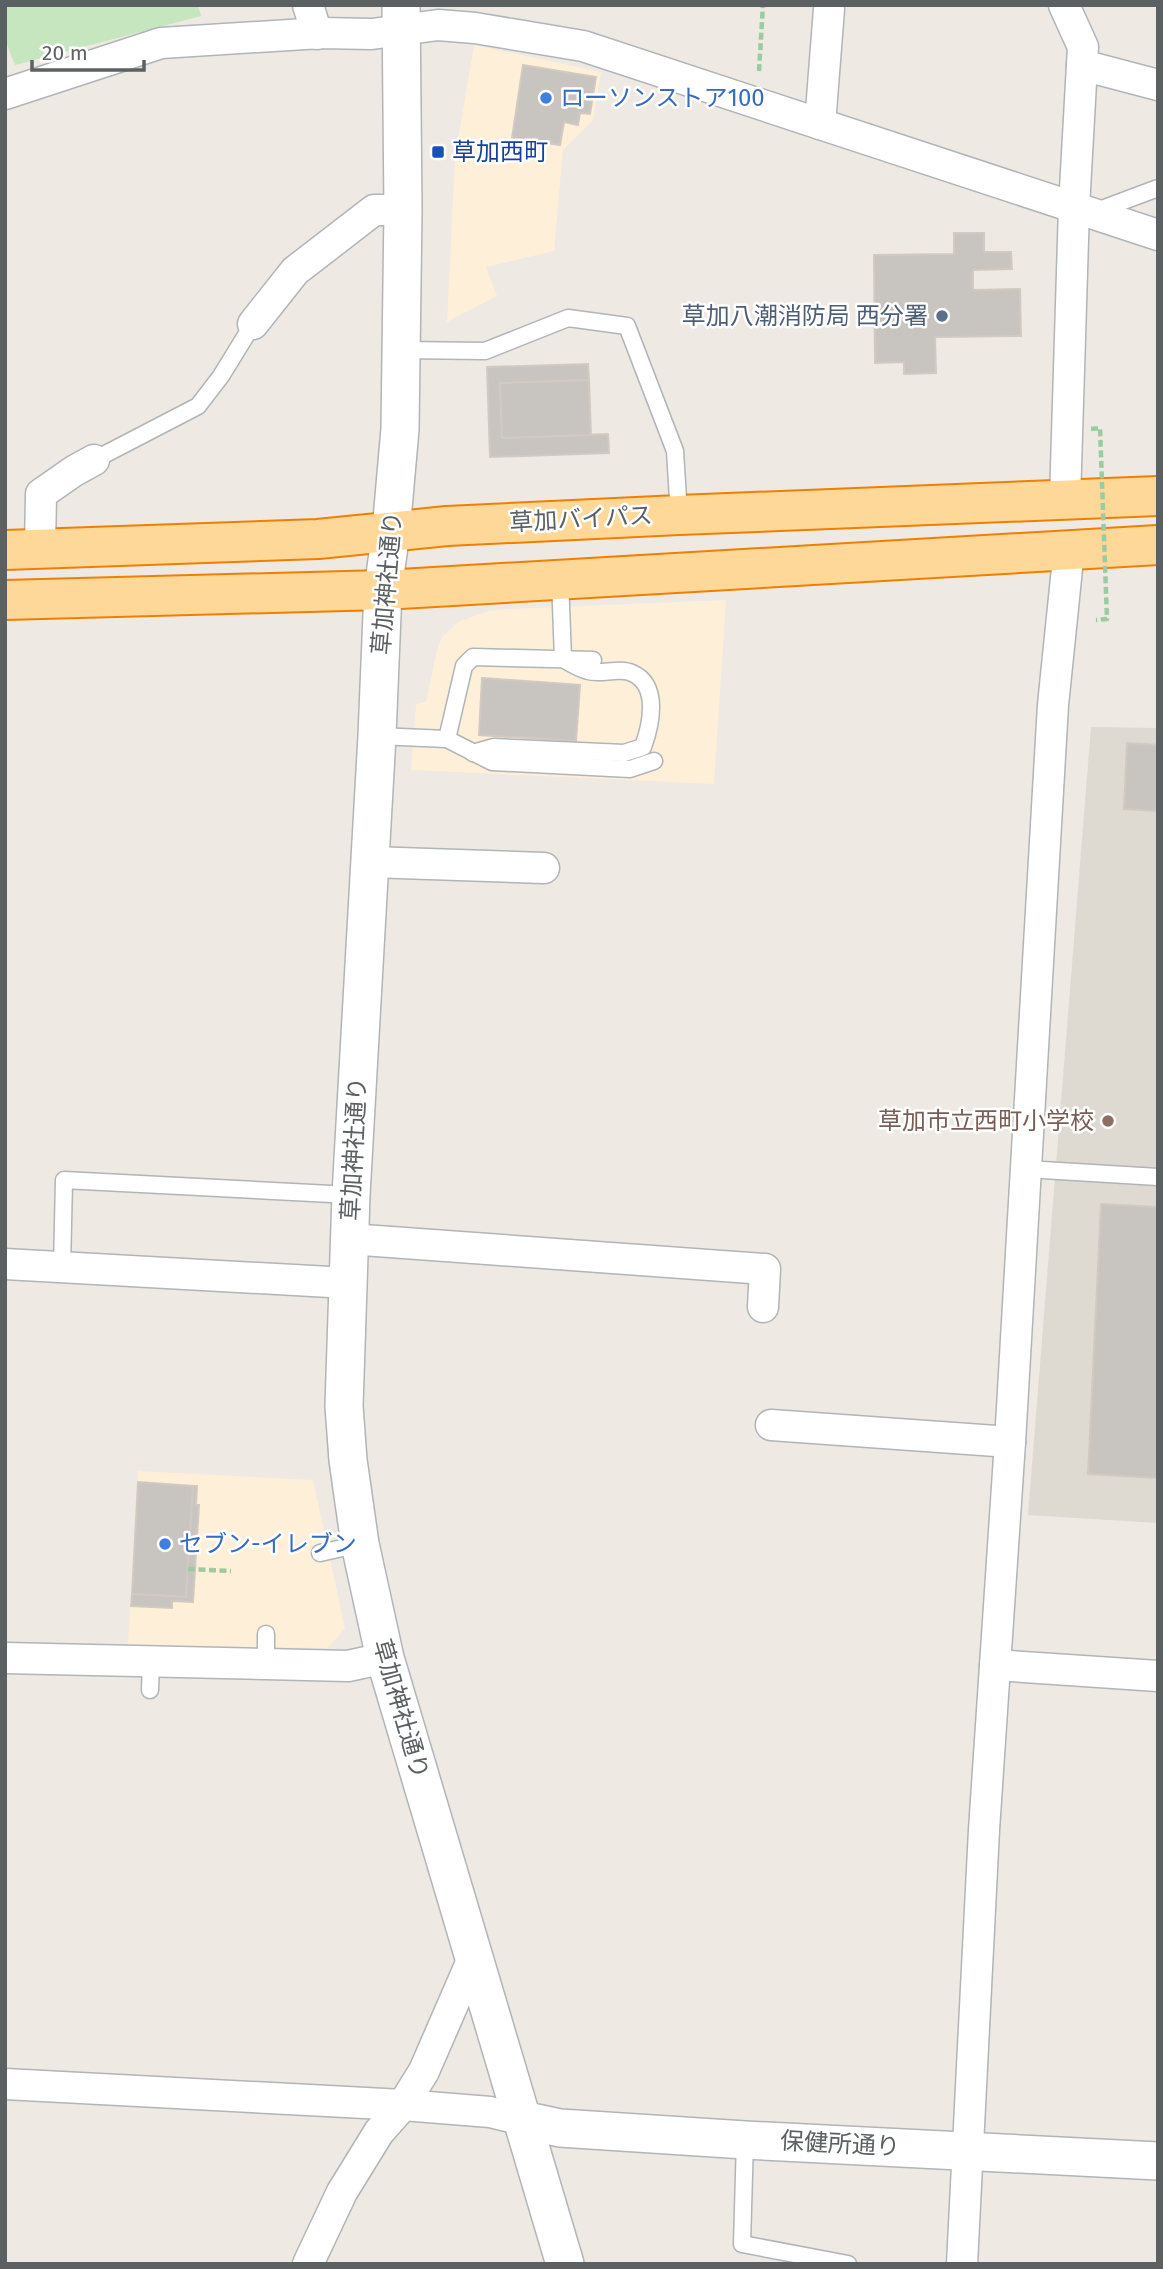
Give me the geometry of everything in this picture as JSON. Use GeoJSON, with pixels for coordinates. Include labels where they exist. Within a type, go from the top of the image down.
{"type":"FeatureCollection","features":[{"type":"Feature","properties":{"kind":"highway","name":"草加バイパス"},"geometry":{"type":"LineString","coordinates":[[23,549],[318,539],[447,526],[679,514],[1158,496]]}},
{"type":"Feature","properties":{"kind":"highway"},"geometry":{"type":"LineString","coordinates":[[5,600],[383,590],[1158,545]]}},
{"type":"Feature","properties":{"kind":"street"},"geometry":{"type":"LineString","coordinates":[[308,5],[317,34]]}},
{"type":"Feature","properties":{"kind":"street"},"geometry":{"type":"LineString","coordinates":[[1064,5],[1083,47],[1083,210],[1065,500]]}},
{"type":"Feature","properties":{"kind":"street"},"geometry":{"type":"LineString","coordinates":[[820,124],[829,9]]}},
{"type":"Feature","properties":{"kind":"street"},"geometry":{"type":"LineString","coordinates":[[5,94],[161,43],[317,34],[372,34],[402,17],[451,15],[583,46],[1158,235]]}},
{"type":"Feature","properties":{"kind":"street","name":"草加神社通り"},"geometry":{"type":"LineString","coordinates":[[402,17],[400,440],[383,590],[351,1195],[344,1406],[354,1510],[385,1658],[565,2264]]}},
{"type":"Feature","properties":{"kind":"street"},"geometry":{"type":"LineString","coordinates":[[1082,65],[1158,85]]}},
{"type":"Feature","properties":{"kind":"street"},"geometry":{"type":"LineString","coordinates":[[253,324],[295,271],[374,210],[403,210]]}},
{"type":"Feature","properties":{"kind":"street"},"geometry":{"type":"LineString","coordinates":[[23,549],[41,494],[94,460]]}},
{"type":"Feature","properties":{"kind":"street"},"geometry":{"type":"LineString","coordinates":[[962,2264],[984,1830],[1010,1442],[1053,705],[1069,549]]}},
{"type":"Feature","properties":{"kind":"street"},"geometry":{"type":"LineString","coordinates":[[370,862],[544,868]]}},
{"type":"Feature","properties":{"kind":"street"},"geometry":{"type":"LineString","coordinates":[[349,1239],[765,1269],[763,1307]]}},
{"type":"Feature","properties":{"kind":"street"},"geometry":{"type":"LineString","coordinates":[[5,1264],[348,1283]]}},
{"type":"Feature","properties":{"kind":"street"},"geometry":{"type":"LineString","coordinates":[[771,1425],[1010,1442]]}},
{"type":"Feature","properties":{"kind":"street"},"geometry":{"type":"LineString","coordinates":[[5,1658],[109,1651],[151,1675],[266,1664],[348,1666],[385,1658]]}},
{"type":"Feature","properties":{"kind":"street"},"geometry":{"type":"LineString","coordinates":[[995,1665],[1158,1676]]}},
{"type":"Feature","properties":{"kind":"street"},"geometry":{"type":"LineString","coordinates":[[309,2264],[342,2192],[379,2132],[403,2105],[424,2071],[474,1956]]}},
{"type":"Feature","properties":{"kind":"street"},"geometry":{"type":"LineString","coordinates":[[5,2084],[403,2105],[490,2112],[523,2120]]}},
{"type":"Feature","properties":{"kind":"street","name":"保健所通り"},"geometry":{"type":"LineString","coordinates":[[523,2120],[560,2128],[1158,2161]]}},
{"type":"Feature","properties":{"kind":"lane"},"geometry":{"type":"LineString","coordinates":[[1083,210],[1158,188]]}},
{"type":"Feature","properties":{"kind":"lane"},"geometry":{"type":"LineString","coordinates":[[401,350],[485,351],[568,317],[627,326],[675,451],[679,514]]}},
{"type":"Feature","properties":{"kind":"lane"},"geometry":{"type":"LineString","coordinates":[[94,460],[198,406],[221,376],[253,324]]}},
{"type":"Feature","properties":{"kind":"lane"},"geometry":{"type":"LineString","coordinates":[[560,579],[563,659]]}},
{"type":"Feature","properties":{"kind":"lane"},"geometry":{"type":"LineString","coordinates":[[447,739],[464,666],[472,657],[593,660]]}},
{"type":"Feature","properties":{"kind":"lane"},"geometry":{"type":"LineString","coordinates":[[473,753],[494,747],[624,753],[643,747],[651,726],[651,707],[645,684],[631,672],[588,671],[563,659]]}},
{"type":"Feature","properties":{"kind":"lane"},"geometry":{"type":"LineString","coordinates":[[377,736],[447,739],[492,762],[630,769],[654,761]]}},
{"type":"Feature","properties":{"kind":"lane"},"geometry":{"type":"LineString","coordinates":[[1026,1169],[1158,1177]]}},
{"type":"Feature","properties":{"kind":"lane"},"geometry":{"type":"LineString","coordinates":[[62,1267],[64,1180],[351,1195]]}},
{"type":"Feature","properties":{"kind":"lane"},"geometry":{"type":"LineString","coordinates":[[320,1553],[360,1544]]}},
{"type":"Feature","properties":{"kind":"lane"},"geometry":{"type":"LineString","coordinates":[[266,1634],[266,1664]]}},
{"type":"Feature","properties":{"kind":"lane"},"geometry":{"type":"LineString","coordinates":[[746,2140],[742,2244],[848,2264]]}},
{"type":"Feature","properties":{"kind":"path"},"geometry":{"type":"LineString","coordinates":[[757,103],[763,5]]}},
{"type":"Feature","properties":{"kind":"path"},"geometry":{"type":"LineString","coordinates":[[1091,429],[1100,428],[1107,619],[1096,620]]}},
{"type":"Feature","properties":{"kind":"path"},"geometry":{"type":"LineString","coordinates":[[188,1569],[231,1571]]}},
{"type":"Feature","properties":{"kind":"shaded area"},"geometry":{"type":"Polygon","coordinates":[[[474,45],[601,72],[593,120],[563,150],[554,251],[486,267],[497,296],[447,322],[455,157],[474,45]]]}},
{"type":"Feature","properties":{"kind":"shaded area"},"geometry":{"type":"Polygon","coordinates":[[[726,600],[714,784],[411,770],[416,704],[426,702],[442,637],[458,622],[488,611],[508,609],[726,600]]]}},
{"type":"Feature","properties":{"kind":"shaded area","name":"草加市立西町小学校"},"geometry":{"type":"Polygon","coordinates":[[[1091,727],[1158,728],[1158,1523],[1028,1515],[1091,727]]]}},
{"type":"Feature","properties":{"kind":"shaded area"},"geometry":{"type":"Polygon","coordinates":[[[138,1471],[313,1480],[345,1628],[328,1648],[128,1645],[138,1471]]]}},
{"type":"Feature","properties":{"kind":"green space"},"geometry":{"type":"Polygon","coordinates":[[[5,5],[198,5],[201,16],[15,65],[5,40],[5,5]]]}},
{"type":"Feature","properties":{"kind":"building"},"geometry":{"type":"Polygon","coordinates":[[[523,65],[596,77],[590,114],[580,113],[578,125],[564,122],[560,145],[512,138],[523,65]]]}},
{"type":"Feature","properties":{"kind":"building"},"geometry":{"type":"Polygon","coordinates":[[[954,233],[984,233],[984,252],[1011,252],[1012,269],[973,270],[973,290],[1020,289],[1021,336],[935,337],[936,373],[904,374],[904,362],[875,363],[874,255],[954,254],[954,233]]]}},
{"type":"Feature","properties":{"kind":"building"},"geometry":{"type":"Polygon","coordinates":[[[588,364],[589,380],[500,383],[502,438],[608,434],[609,453],[490,457],[487,367],[588,364]]]}},
{"type":"Feature","properties":{"kind":"building"},"geometry":{"type":"Polygon","coordinates":[[[589,380],[591,435],[502,438],[500,383],[589,380]]]}},
{"type":"Feature","properties":{"kind":"building"},"geometry":{"type":"Polygon","coordinates":[[[482,678],[580,685],[576,741],[479,735],[482,678]]]}},
{"type":"Feature","properties":{"kind":"building"},"geometry":{"type":"Polygon","coordinates":[[[1127,743],[1158,745],[1158,811],[1124,809],[1127,743]]]}},
{"type":"Feature","properties":{"kind":"building"},"geometry":{"type":"Polygon","coordinates":[[[1101,1204],[1158,1207],[1158,1478],[1088,1474],[1101,1204]]]}},
{"type":"Feature","properties":{"kind":"building"},"geometry":{"type":"Polygon","coordinates":[[[138,1482],[193,1486],[186,1597],[132,1594],[138,1482]]]}},
{"type":"Feature","properties":{"kind":"building"},"geometry":{"type":"Polygon","coordinates":[[[193,1486],[197,1486],[196,1505],[199,1505],[193,1602],[172,1601],[172,1608],[131,1606],[132,1594],[186,1597],[193,1486]]]}},
{"type":"Feature","properties":{"kind":"place","name":"ローソンストア100"},"geometry":{"type":"Point","coordinates":[546,98]}},
{"type":"Feature","properties":{"kind":"place","name":"草加西町"},"geometry":{"type":"Point","coordinates":[438,152]}},
{"type":"Feature","properties":{"kind":"place","name":"草加八潮消防局 西分署"},"geometry":{"type":"Point","coordinates":[942,316]}},
{"type":"Feature","properties":{"kind":"place","name":"草加市立西町小学校"},"geometry":{"type":"Point","coordinates":[1108,1121]}},
{"type":"Feature","properties":{"kind":"place","name":"セブン-イレブン"},"geometry":{"type":"Point","coordinates":[165,1544]}}]}
